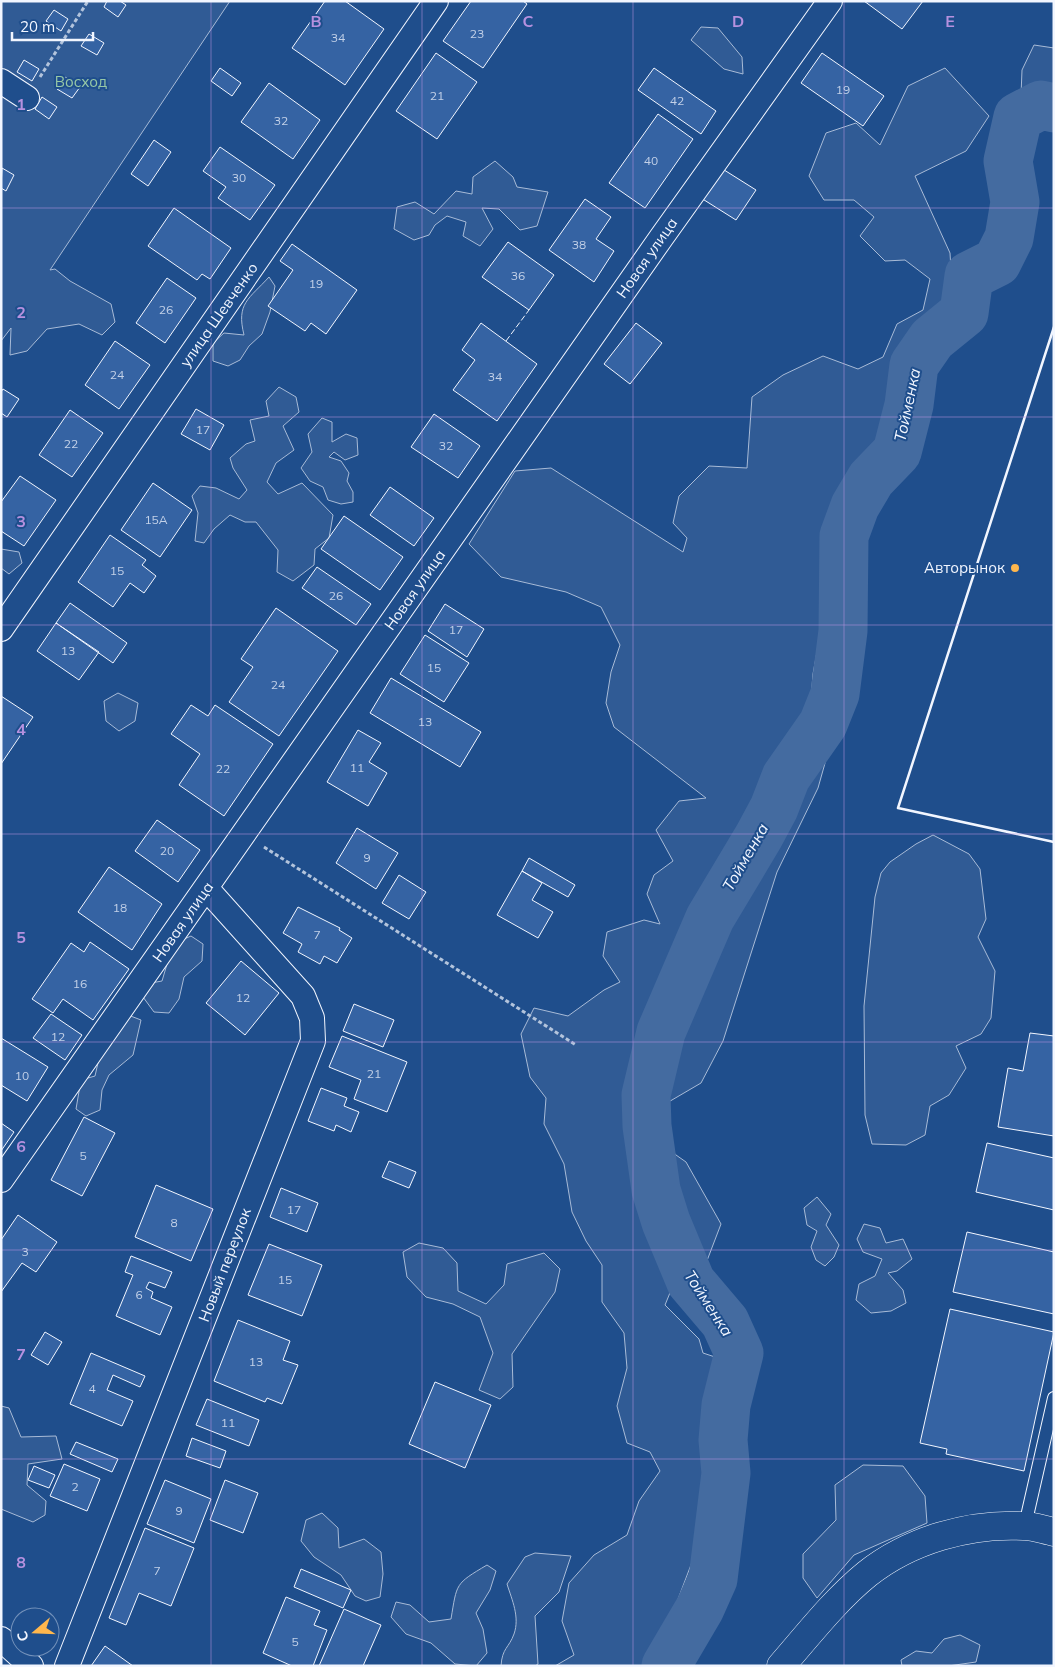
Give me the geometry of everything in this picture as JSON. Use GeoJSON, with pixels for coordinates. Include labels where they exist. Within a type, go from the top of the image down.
{"type":"FeatureCollection","features":[{"type":"Feature","properties":{"kind":"street","name":"улица Шевченко"},"geometry":{"type":"LineString","coordinates":[[1,629],[436,1]]}},
{"type":"Feature","properties":{"kind":"street","name":"Новая улица"},"geometry":{"type":"LineString","coordinates":[[1,1180],[245,835],[655,246],[830,1]]}},
{"type":"Feature","properties":{"kind":"street"},"geometry":{"type":"LineString","coordinates":[[1,81],[27,98]]}},
{"type":"Feature","properties":{"kind":"street","name":"Новый переулок"},"geometry":{"type":"LineString","coordinates":[[67,1666],[313,1040],[312,1018],[303,996],[207,889]]}},
{"type":"Feature","properties":{"kind":"street"},"geometry":{"type":"LineString","coordinates":[[781,1666],[867,1574],[898,1554],[933,1538],[965,1530],[1025,1526],[1054,1532]]}},
{"type":"Feature","properties":{"kind":"street"},"geometry":{"type":"LineString","coordinates":[[1,1639],[31,1666]]}},
{"type":"Feature","properties":{"kind":"lane"},"geometry":{"type":"LineString","coordinates":[[1025,1526],[1054,1398]]}},
{"type":"Feature","properties":{"kind":"path"},"geometry":{"type":"LineString","coordinates":[[27,98],[88,1]]}},
{"type":"Feature","properties":{"kind":"path"},"geometry":{"type":"LineString","coordinates":[[245,835],[576,1045]]}},
{"type":"Feature","properties":{"kind":"green space","name":"Восход"},"geometry":{"type":"Polygon","coordinates":[[[1,1],[230,1],[50,270],[55,269],[70,281],[111,304],[115,322],[102,335],[79,324],[47,329],[27,351],[10,355],[11,328],[1,341],[1,1]]]}},
{"type":"Feature","properties":{"kind":"green space"},"geometry":{"type":"Polygon","coordinates":[[[701,27],[718,28],[742,57],[743,74],[724,69],[691,40],[701,27]]]}},
{"type":"Feature","properties":{"kind":"green space"},"geometry":{"type":"Polygon","coordinates":[[[1034,45],[1054,48],[1054,95],[1052,96],[1021,95],[1022,70],[1034,45]]]}},
{"type":"Feature","properties":{"kind":"green space"},"geometry":{"type":"Polygon","coordinates":[[[945,68],[989,116],[966,151],[915,176],[950,253],[953,303],[933,339],[919,377],[893,390],[893,425],[878,463],[846,491],[813,674],[809,724],[829,749],[818,788],[777,872],[723,1041],[701,1083],[660,1107],[655,1120],[658,1135],[676,1155],[686,1162],[721,1224],[700,1279],[674,1283],[665,1305],[699,1339],[703,1353],[718,1358],[729,1384],[720,1414],[724,1484],[716,1518],[700,1541],[658,1652],[647,1666],[555,1666],[574,1655],[562,1621],[569,1583],[594,1555],[627,1535],[639,1501],[660,1471],[650,1452],[627,1443],[617,1406],[627,1368],[624,1333],[602,1302],[602,1265],[586,1241],[572,1212],[564,1164],[544,1124],[546,1098],[530,1077],[521,1034],[534,1008],[568,1016],[604,990],[620,982],[603,956],[607,932],[644,920],[660,924],[647,894],[654,875],[673,861],[656,830],[679,801],[706,798],[614,727],[606,703],[611,672],[620,645],[601,607],[566,592],[501,577],[469,544],[515,471],[551,468],[683,552],[687,538],[673,523],[679,496],[709,466],[747,468],[752,397],[783,375],[823,356],[858,369],[883,357],[897,324],[923,310],[930,279],[905,260],[885,261],[860,236],[874,217],[854,200],[824,200],[809,176],[826,133],[856,123],[880,145],[908,86],[945,68]]]}},
{"type":"Feature","properties":{"kind":"green space"},"geometry":{"type":"Polygon","coordinates":[[[495,161],[513,177],[517,187],[548,192],[537,226],[520,230],[499,209],[482,208],[493,229],[480,246],[463,236],[466,222],[447,216],[435,225],[429,235],[414,240],[394,229],[397,207],[415,202],[434,214],[456,191],[472,194],[473,177],[495,161]]]}},
{"type":"Feature","properties":{"kind":"green space"},"geometry":{"type":"Polygon","coordinates":[[[269,277],[275,286],[270,312],[262,334],[249,346],[240,360],[228,366],[213,361],[213,343],[224,333],[244,335],[242,324],[243,308],[250,297],[269,277]]]}},
{"type":"Feature","properties":{"kind":"green space"},"geometry":{"type":"Polygon","coordinates":[[[279,387],[296,397],[299,412],[283,426],[294,450],[276,463],[267,482],[278,494],[302,483],[333,515],[329,538],[315,549],[314,565],[293,581],[277,572],[278,550],[256,522],[245,522],[230,515],[214,529],[204,543],[195,541],[198,513],[192,496],[200,486],[216,488],[239,499],[247,490],[233,468],[230,458],[246,444],[255,441],[250,420],[269,416],[266,401],[279,387]]]}},
{"type":"Feature","properties":{"kind":"green space"},"geometry":{"type":"Polygon","coordinates":[[[322,418],[332,422],[332,442],[346,434],[357,438],[358,455],[345,460],[334,452],[329,457],[341,461],[349,473],[347,481],[353,492],[353,502],[341,504],[328,500],[323,487],[310,481],[301,468],[312,452],[308,434],[322,418]]]}},
{"type":"Feature","properties":{"kind":"green space"},"geometry":{"type":"Polygon","coordinates":[[[1,549],[19,552],[22,563],[9,574],[1,568],[1,549]]]}},
{"type":"Feature","properties":{"kind":"green space"},"geometry":{"type":"Polygon","coordinates":[[[118,693],[138,703],[135,721],[119,731],[106,721],[104,701],[118,693]]]}},
{"type":"Feature","properties":{"kind":"green space"},"geometry":{"type":"Polygon","coordinates":[[[933,835],[969,854],[980,869],[986,919],[978,937],[995,971],[991,1018],[981,1034],[956,1046],[966,1068],[949,1095],[930,1106],[925,1135],[906,1145],[872,1144],[865,1115],[864,1006],[875,897],[881,873],[890,862],[933,835]]]}},
{"type":"Feature","properties":{"kind":"green space"},"geometry":{"type":"Polygon","coordinates":[[[191,936],[203,944],[202,961],[184,977],[179,999],[169,1013],[154,1012],[143,997],[151,983],[162,981],[173,944],[191,936]]]}},
{"type":"Feature","properties":{"kind":"green space"},"geometry":{"type":"Polygon","coordinates":[[[128,1015],[141,1020],[133,1055],[109,1075],[102,1090],[100,1110],[86,1116],[76,1109],[81,1080],[95,1076],[100,1054],[128,1015]]]}},
{"type":"Feature","properties":{"kind":"green space"},"geometry":{"type":"Polygon","coordinates":[[[817,1197],[831,1214],[826,1225],[839,1245],[834,1257],[825,1266],[816,1260],[811,1247],[817,1231],[807,1225],[804,1208],[817,1197]]]}},
{"type":"Feature","properties":{"kind":"green space"},"geometry":{"type":"Polygon","coordinates":[[[864,1224],[880,1228],[886,1243],[903,1239],[912,1259],[897,1271],[888,1273],[903,1290],[906,1303],[891,1311],[871,1313],[856,1300],[859,1284],[875,1276],[882,1259],[863,1252],[857,1239],[864,1224]]]}},
{"type":"Feature","properties":{"kind":"green space"},"geometry":{"type":"Polygon","coordinates":[[[419,1243],[443,1248],[457,1263],[458,1291],[486,1304],[504,1285],[507,1264],[544,1253],[560,1269],[555,1292],[512,1354],[513,1387],[500,1399],[479,1390],[493,1353],[480,1317],[453,1304],[426,1297],[407,1277],[403,1252],[419,1243]]]}},
{"type":"Feature","properties":{"kind":"green space"},"geometry":{"type":"Polygon","coordinates":[[[1,1406],[9,1408],[21,1437],[56,1436],[62,1459],[28,1464],[27,1485],[46,1501],[45,1515],[33,1522],[1,1509],[1,1406]]]}},
{"type":"Feature","properties":{"kind":"green space"},"geometry":{"type":"Polygon","coordinates":[[[863,1465],[903,1466],[925,1496],[927,1523],[854,1555],[817,1598],[803,1578],[803,1554],[836,1520],[835,1485],[863,1465]]]}},
{"type":"Feature","properties":{"kind":"green space"},"geometry":{"type":"Polygon","coordinates":[[[322,1513],[338,1528],[339,1548],[364,1539],[381,1552],[383,1574],[380,1597],[366,1601],[355,1596],[341,1575],[314,1557],[301,1541],[306,1520],[322,1513]]]}},
{"type":"Feature","properties":{"kind":"green space"},"geometry":{"type":"Polygon","coordinates":[[[535,1553],[571,1556],[559,1592],[535,1616],[538,1664],[535,1666],[501,1666],[504,1652],[516,1628],[515,1609],[507,1584],[525,1557],[535,1553]]]}},
{"type":"Feature","properties":{"kind":"green space"},"geometry":{"type":"Polygon","coordinates":[[[487,1565],[496,1571],[490,1590],[476,1613],[483,1629],[487,1653],[476,1666],[455,1664],[431,1643],[406,1634],[391,1617],[396,1602],[410,1605],[429,1622],[451,1619],[459,1586],[469,1576],[487,1565]]]}},
{"type":"Feature","properties":{"kind":"green space"},"geometry":{"type":"Polygon","coordinates":[[[960,1635],[980,1645],[976,1662],[948,1666],[902,1666],[901,1660],[916,1651],[932,1653],[944,1639],[960,1635]]]}},
{"type":"Feature","properties":{"kind":"building"},"geometry":{"type":"Polygon","coordinates":[[[107,1],[120,1],[126,5],[118,17],[104,7],[107,1]]]}},
{"type":"Feature","properties":{"kind":"building"},"geometry":{"type":"Polygon","coordinates":[[[325,1],[345,1],[384,29],[345,85],[292,48],[325,1]]]}},
{"type":"Feature","properties":{"kind":"building"},"geometry":{"type":"Polygon","coordinates":[[[471,1],[523,1],[527,4],[483,68],[443,41],[471,1]]]}},
{"type":"Feature","properties":{"kind":"building"},"geometry":{"type":"Polygon","coordinates":[[[864,1],[923,1],[902,29],[864,1]]]}},
{"type":"Feature","properties":{"kind":"building"},"geometry":{"type":"Polygon","coordinates":[[[54,10],[68,19],[61,31],[46,21],[54,10]]]}},
{"type":"Feature","properties":{"kind":"building"},"geometry":{"type":"Polygon","coordinates":[[[89,34],[104,43],[97,55],[81,46],[89,34]]]}},
{"type":"Feature","properties":{"kind":"building"},"geometry":{"type":"Polygon","coordinates":[[[436,53],[477,82],[437,139],[396,111],[436,53]]]}},
{"type":"Feature","properties":{"kind":"building"},"geometry":{"type":"Polygon","coordinates":[[[822,53],[884,96],[863,126],[801,83],[822,53]]]}},
{"type":"Feature","properties":{"kind":"building"},"geometry":{"type":"Polygon","coordinates":[[[24,60],[39,69],[32,81],[17,72],[24,60]]]}},
{"type":"Feature","properties":{"kind":"building"},"geometry":{"type":"Polygon","coordinates":[[[220,68],[241,83],[232,96],[211,81],[220,68]]]}},
{"type":"Feature","properties":{"kind":"building"},"geometry":{"type":"Polygon","coordinates":[[[654,68],[716,111],[701,134],[638,90],[654,68]]]}},
{"type":"Feature","properties":{"kind":"building"},"geometry":{"type":"Polygon","coordinates":[[[65,77],[80,87],[72,98],[57,89],[65,77]]]}},
{"type":"Feature","properties":{"kind":"building"},"geometry":{"type":"Polygon","coordinates":[[[269,83],[320,120],[293,159],[241,122],[269,83]]]}},
{"type":"Feature","properties":{"kind":"building"},"geometry":{"type":"Polygon","coordinates":[[[42,97],[57,107],[49,119],[35,109],[42,97]]]}},
{"type":"Feature","properties":{"kind":"building"},"geometry":{"type":"Polygon","coordinates":[[[658,114],[693,139],[645,208],[609,183],[658,114]]]}},
{"type":"Feature","properties":{"kind":"building"},"geometry":{"type":"Polygon","coordinates":[[[154,140],[171,152],[148,186],[131,174],[154,140]]]}},
{"type":"Feature","properties":{"kind":"building"},"geometry":{"type":"Polygon","coordinates":[[[220,147],[275,185],[250,220],[218,198],[226,187],[203,171],[220,147]]]}},
{"type":"Feature","properties":{"kind":"building"},"geometry":{"type":"Polygon","coordinates":[[[2,168],[14,175],[6,191],[1,188],[2,168]]]}},
{"type":"Feature","properties":{"kind":"building"},"geometry":{"type":"Polygon","coordinates":[[[721,168],[756,190],[736,220],[701,198],[721,168]]]}},
{"type":"Feature","properties":{"kind":"building"},"geometry":{"type":"Polygon","coordinates":[[[585,199],[611,217],[596,239],[614,251],[594,282],[549,250],[585,199]]]}},
{"type":"Feature","properties":{"kind":"building"},"geometry":{"type":"Polygon","coordinates":[[[174,208],[231,248],[210,279],[202,274],[197,280],[148,246],[174,208]]]}},
{"type":"Feature","properties":{"kind":"building"},"geometry":{"type":"Polygon","coordinates":[[[508,242],[554,275],[529,310],[482,277],[508,242]]]}},
{"type":"Feature","properties":{"kind":"building"},"geometry":{"type":"Polygon","coordinates":[[[292,244],[357,290],[326,334],[311,323],[305,331],[268,306],[293,270],[280,261],[292,244]]]}},
{"type":"Feature","properties":{"kind":"building"},"geometry":{"type":"Polygon","coordinates":[[[167,278],[196,298],[165,343],[136,323],[167,278]]]}},
{"type":"Feature","properties":{"kind":"building"},"geometry":{"type":"Polygon","coordinates":[[[481,323],[537,364],[497,421],[453,390],[475,360],[462,350],[481,323]]]}},
{"type":"Feature","properties":{"kind":"building"},"geometry":{"type":"Polygon","coordinates":[[[636,323],[662,343],[630,384],[604,364],[636,323]]]}},
{"type":"Feature","properties":{"kind":"building"},"geometry":{"type":"Polygon","coordinates":[[[115,341],[150,365],[119,409],[85,385],[115,341]]]}},
{"type":"Feature","properties":{"kind":"building"},"geometry":{"type":"Polygon","coordinates":[[[3,389],[19,399],[7,417],[1,413],[1,392],[3,389]]]}},
{"type":"Feature","properties":{"kind":"building"},"geometry":{"type":"Polygon","coordinates":[[[196,409],[224,425],[210,450],[181,434],[196,409]]]}},
{"type":"Feature","properties":{"kind":"building"},"geometry":{"type":"Polygon","coordinates":[[[70,410],[103,433],[72,477],[39,455],[70,410]]]}},
{"type":"Feature","properties":{"kind":"building"},"geometry":{"type":"Polygon","coordinates":[[[434,414],[480,446],[458,478],[411,447],[434,414]]]}},
{"type":"Feature","properties":{"kind":"building"},"geometry":{"type":"Polygon","coordinates":[[[20,476],[56,500],[24,546],[1,531],[1,502],[20,476]]]}},
{"type":"Feature","properties":{"kind":"building"},"geometry":{"type":"Polygon","coordinates":[[[153,483],[192,510],[160,557],[121,530],[153,483]]]}},
{"type":"Feature","properties":{"kind":"building"},"geometry":{"type":"Polygon","coordinates":[[[390,487],[434,518],[414,546],[370,515],[390,487]]]}},
{"type":"Feature","properties":{"kind":"building"},"geometry":{"type":"Polygon","coordinates":[[[344,516],[403,557],[380,590],[321,549],[344,516]]]}},
{"type":"Feature","properties":{"kind":"building"},"geometry":{"type":"Polygon","coordinates":[[[110,535],[146,560],[142,565],[156,576],[144,593],[130,583],[113,607],[78,582],[110,535]]]}},
{"type":"Feature","properties":{"kind":"building"},"geometry":{"type":"Polygon","coordinates":[[[317,567],[371,604],[356,625],[302,588],[317,567]]]}},
{"type":"Feature","properties":{"kind":"building"},"geometry":{"type":"Polygon","coordinates":[[[70,603],[127,643],[113,663],[56,623],[70,603]]]}},
{"type":"Feature","properties":{"kind":"building"},"geometry":{"type":"Polygon","coordinates":[[[445,604],[484,629],[467,657],[428,631],[445,604]]]}},
{"type":"Feature","properties":{"kind":"building"},"geometry":{"type":"Polygon","coordinates":[[[276,608],[338,651],[279,736],[229,702],[253,667],[241,659],[276,608]]]}},
{"type":"Feature","properties":{"kind":"building"},"geometry":{"type":"Polygon","coordinates":[[[56,623],[99,652],[79,680],[37,651],[56,623]]]}},
{"type":"Feature","properties":{"kind":"building"},"geometry":{"type":"Polygon","coordinates":[[[425,635],[469,663],[444,702],[400,674],[425,635]]]}},
{"type":"Feature","properties":{"kind":"building"},"geometry":{"type":"Polygon","coordinates":[[[391,678],[481,732],[460,767],[370,713],[391,678]]]}},
{"type":"Feature","properties":{"kind":"building"},"geometry":{"type":"Polygon","coordinates":[[[1,696],[33,717],[1,764],[1,696]]]}},
{"type":"Feature","properties":{"kind":"building"},"geometry":{"type":"Polygon","coordinates":[[[191,705],[208,716],[215,705],[273,744],[224,816],[179,785],[200,754],[171,734],[191,705]]]}},
{"type":"Feature","properties":{"kind":"building"},"geometry":{"type":"Polygon","coordinates":[[[358,730],[381,743],[369,762],[387,773],[368,806],[327,782],[358,730]]]}},
{"type":"Feature","properties":{"kind":"building"},"geometry":{"type":"Polygon","coordinates":[[[157,820],[200,850],[178,882],[135,851],[157,820]]]}},
{"type":"Feature","properties":{"kind":"building"},"geometry":{"type":"Polygon","coordinates":[[[357,828],[398,853],[376,889],[336,863],[357,828]]]}},
{"type":"Feature","properties":{"kind":"building"},"geometry":{"type":"Polygon","coordinates":[[[529,858],[575,885],[568,897],[522,871],[529,858]]]}},
{"type":"Feature","properties":{"kind":"building"},"geometry":{"type":"Polygon","coordinates":[[[109,867],[162,904],[132,950],[78,912],[109,867]]]}},
{"type":"Feature","properties":{"kind":"building"},"geometry":{"type":"Polygon","coordinates":[[[522,871],[542,883],[532,900],[553,912],[538,938],[497,915],[522,871]]]}},
{"type":"Feature","properties":{"kind":"building"},"geometry":{"type":"Polygon","coordinates":[[[399,875],[426,892],[409,919],[382,903],[399,875]]]}},
{"type":"Feature","properties":{"kind":"building"},"geometry":{"type":"Polygon","coordinates":[[[298,907],[340,928],[339,930],[352,938],[337,963],[324,956],[320,964],[298,952],[302,944],[283,933],[298,907]]]}},
{"type":"Feature","properties":{"kind":"building"},"geometry":{"type":"Polygon","coordinates":[[[90,942],[129,969],[93,1020],[63,999],[53,1013],[32,999],[71,943],[84,952],[90,942]]]}},
{"type":"Feature","properties":{"kind":"building"},"geometry":{"type":"Polygon","coordinates":[[[241,961],[279,993],[245,1035],[206,1003],[241,961]]]}},
{"type":"Feature","properties":{"kind":"building"},"geometry":{"type":"Polygon","coordinates":[[[354,1004],[394,1020],[383,1047],[343,1031],[354,1004]]]}},
{"type":"Feature","properties":{"kind":"building"},"geometry":{"type":"Polygon","coordinates":[[[51,1014],[82,1035],[65,1060],[33,1038],[51,1014]]]}},
{"type":"Feature","properties":{"kind":"building"},"geometry":{"type":"Polygon","coordinates":[[[1030,1033],[1054,1036],[1054,1136],[998,1127],[1008,1068],[1023,1071],[1030,1033]]]}},
{"type":"Feature","properties":{"kind":"building"},"geometry":{"type":"Polygon","coordinates":[[[342,1036],[407,1062],[387,1112],[354,1099],[361,1080],[329,1067],[342,1036]]]}},
{"type":"Feature","properties":{"kind":"building"},"geometry":{"type":"Polygon","coordinates":[[[1,1038],[48,1067],[27,1101],[1,1085],[1,1038]]]}},
{"type":"Feature","properties":{"kind":"building"},"geometry":{"type":"Polygon","coordinates":[[[321,1088],[347,1098],[344,1106],[359,1112],[351,1132],[336,1125],[334,1131],[308,1121],[321,1088]]]}},
{"type":"Feature","properties":{"kind":"building"},"geometry":{"type":"Polygon","coordinates":[[[84,1117],[115,1133],[82,1196],[51,1180],[84,1117]]]}},
{"type":"Feature","properties":{"kind":"building"},"geometry":{"type":"Polygon","coordinates":[[[1,1123],[14,1132],[1,1151],[1,1123]]]}},
{"type":"Feature","properties":{"kind":"building"},"geometry":{"type":"Polygon","coordinates":[[[987,1143],[1054,1158],[1054,1210],[976,1192],[987,1143]]]}},
{"type":"Feature","properties":{"kind":"building"},"geometry":{"type":"Polygon","coordinates":[[[389,1161],[416,1172],[409,1188],[382,1177],[389,1161]]]}},
{"type":"Feature","properties":{"kind":"building"},"geometry":{"type":"Polygon","coordinates":[[[156,1185],[213,1209],[191,1261],[135,1237],[156,1185]]]}},
{"type":"Feature","properties":{"kind":"building"},"geometry":{"type":"Polygon","coordinates":[[[281,1188],[318,1203],[307,1232],[270,1217],[281,1188]]]}},
{"type":"Feature","properties":{"kind":"building"},"geometry":{"type":"Polygon","coordinates":[[[18,1215],[57,1242],[36,1272],[22,1263],[1,1292],[1,1240],[18,1215]]]}},
{"type":"Feature","properties":{"kind":"building"},"geometry":{"type":"Polygon","coordinates":[[[967,1232],[1054,1252],[1054,1314],[953,1292],[967,1232]]]}},
{"type":"Feature","properties":{"kind":"building"},"geometry":{"type":"Polygon","coordinates":[[[269,1244],[322,1265],[302,1316],[248,1295],[269,1244]]]}},
{"type":"Feature","properties":{"kind":"building"},"geometry":{"type":"Polygon","coordinates":[[[131,1256],[172,1272],[165,1288],[149,1282],[146,1288],[153,1292],[151,1298],[172,1307],[160,1335],[116,1316],[133,1275],[125,1272],[131,1256]]]}},
{"type":"Feature","properties":{"kind":"building"},"geometry":{"type":"Polygon","coordinates":[[[950,1309],[1054,1332],[1024,1471],[946,1454],[947,1449],[920,1443],[950,1309]]]}},
{"type":"Feature","properties":{"kind":"building"},"geometry":{"type":"Polygon","coordinates":[[[238,1320],[290,1341],[283,1360],[298,1365],[282,1404],[267,1398],[265,1402],[214,1381],[238,1320]]]}},
{"type":"Feature","properties":{"kind":"building"},"geometry":{"type":"Polygon","coordinates":[[[45,1332],[62,1342],[48,1365],[31,1355],[45,1332]]]}},
{"type":"Feature","properties":{"kind":"building"},"geometry":{"type":"Polygon","coordinates":[[[91,1353],[145,1376],[140,1387],[113,1375],[107,1390],[133,1401],[122,1426],[70,1404],[91,1353]]]}},
{"type":"Feature","properties":{"kind":"building"},"geometry":{"type":"Polygon","coordinates":[[[435,1382],[491,1405],[465,1468],[409,1444],[435,1382]]]}},
{"type":"Feature","properties":{"kind":"building"},"geometry":{"type":"Polygon","coordinates":[[[207,1399],[259,1420],[249,1446],[196,1425],[207,1399]]]}},
{"type":"Feature","properties":{"kind":"building"},"geometry":{"type":"Polygon","coordinates":[[[192,1438],[226,1451],[220,1468],[186,1456],[192,1438]]]}},
{"type":"Feature","properties":{"kind":"building"},"geometry":{"type":"Polygon","coordinates":[[[76,1442],[118,1459],[112,1472],[70,1454],[76,1442]]]}},
{"type":"Feature","properties":{"kind":"building"},"geometry":{"type":"Polygon","coordinates":[[[64,1464],[100,1479],[87,1511],[50,1496],[64,1464]]]}},
{"type":"Feature","properties":{"kind":"building"},"geometry":{"type":"Polygon","coordinates":[[[34,1466],[55,1475],[49,1488],[28,1480],[34,1466]]]}},
{"type":"Feature","properties":{"kind":"building"},"geometry":{"type":"Polygon","coordinates":[[[165,1480],[211,1499],[194,1543],[147,1524],[165,1480]]]}},
{"type":"Feature","properties":{"kind":"building"},"geometry":{"type":"Polygon","coordinates":[[[225,1480],[258,1493],[243,1533],[210,1520],[225,1480]]]}},
{"type":"Feature","properties":{"kind":"building"},"geometry":{"type":"Polygon","coordinates":[[[145,1528],[194,1548],[171,1606],[139,1593],[126,1625],[109,1618],[145,1528]]]}},
{"type":"Feature","properties":{"kind":"building"},"geometry":{"type":"Polygon","coordinates":[[[301,1569],[351,1590],[343,1608],[294,1587],[301,1569]]]}},
{"type":"Feature","properties":{"kind":"building"},"geometry":{"type":"Polygon","coordinates":[[[286,1597],[320,1611],[314,1625],[327,1630],[313,1666],[292,1666],[263,1653],[286,1597]]]}},
{"type":"Feature","properties":{"kind":"building"},"geometry":{"type":"Polygon","coordinates":[[[344,1609],[381,1625],[363,1666],[319,1666],[344,1609]]]}},
{"type":"Feature","properties":{"kind":"building"},"geometry":{"type":"Polygon","coordinates":[[[105,1646],[133,1666],[91,1666],[105,1646]]]}},
{"type":"Feature","properties":{"kind":"waterway","name":"Тойменка"},"geometry":{"type":"LineString","coordinates":[[666,1666],[700,1608],[713,1579],[726,1473],[723,1440],[726,1405],[739,1353],[725,1322],[691,1282],[666,1222],[656,1190],[647,1126],[646,1095],[661,1032],[710,918],[759,836],[774,808],[786,777],[823,724],[835,694],[843,631],[844,536],[855,506],[871,479],[897,452],[909,405],[914,365],[932,339],[964,313],[969,276],[997,262],[1009,238],[1015,202],[1008,161],[1018,117],[1041,105],[1054,108]]}},
{"type":"Feature","properties":{"kind":"fence"},"geometry":{"type":"LineString","coordinates":[[506,341],[529,310]]}},
{"type":"Feature","properties":{"kind":"wall"},"geometry":{"type":"LineString","coordinates":[[1054,327],[898,808],[1054,842]]}},
{"type":"Feature","properties":{"kind":"place","name":"Авторынок"},"geometry":{"type":"Point","coordinates":[1015,568]}}]}
